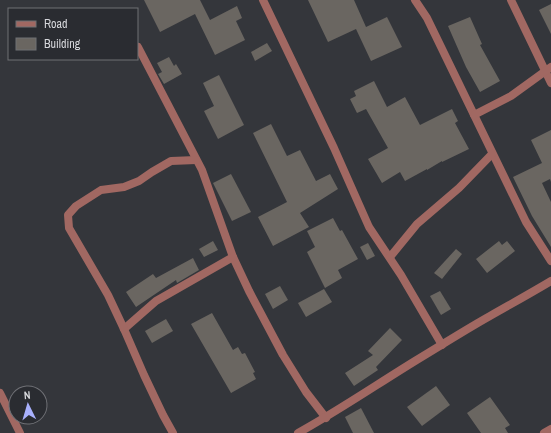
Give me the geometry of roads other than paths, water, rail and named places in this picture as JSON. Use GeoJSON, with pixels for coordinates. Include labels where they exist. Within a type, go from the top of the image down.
{"type":"FeatureCollection","features":[{"type":"Feature","properties":{"kind":"street"},"geometry":{"type":"LineString","coordinates":[[263,0],[334,148],[369,227],[401,274],[442,345]]}},
{"type":"Feature","properties":{"kind":"street"},"geometry":{"type":"LineString","coordinates":[[416,0],[427,18],[526,222],[551,261]]}},
{"type":"Feature","properties":{"kind":"street"},"geometry":{"type":"LineString","coordinates":[[511,0],[548,70],[551,82]]}},
{"type":"Feature","properties":{"kind":"street"},"geometry":{"type":"LineString","coordinates":[[138,47],[202,170],[233,257],[249,290],[283,355],[306,392],[326,418]]}},
{"type":"Feature","properties":{"kind":"street"},"geometry":{"type":"LineString","coordinates":[[474,115],[511,96],[548,70]]}},
{"type":"Feature","properties":{"kind":"street"},"geometry":{"type":"LineString","coordinates":[[390,257],[417,224],[459,188],[492,154]]}},
{"type":"Feature","properties":{"kind":"street"},"geometry":{"type":"LineString","coordinates":[[173,433],[144,375],[108,295],[68,228],[68,216],[76,206],[101,190],[124,186],[138,181],[171,161],[196,160]]}},
{"type":"Feature","properties":{"kind":"street"},"geometry":{"type":"LineString","coordinates":[[124,329],[156,301],[233,257]]}},
{"type":"Feature","properties":{"kind":"street"},"geometry":{"type":"LineString","coordinates":[[298,433],[326,418],[384,380],[551,281]]}},
{"type":"Feature","properties":{"kind":"street"},"geometry":{"type":"LineString","coordinates":[[0,393],[20,433]]}},
{"type":"Feature","properties":{"kind":"street"},"geometry":{"type":"LineString","coordinates":[[544,433],[551,429]]}}]}
